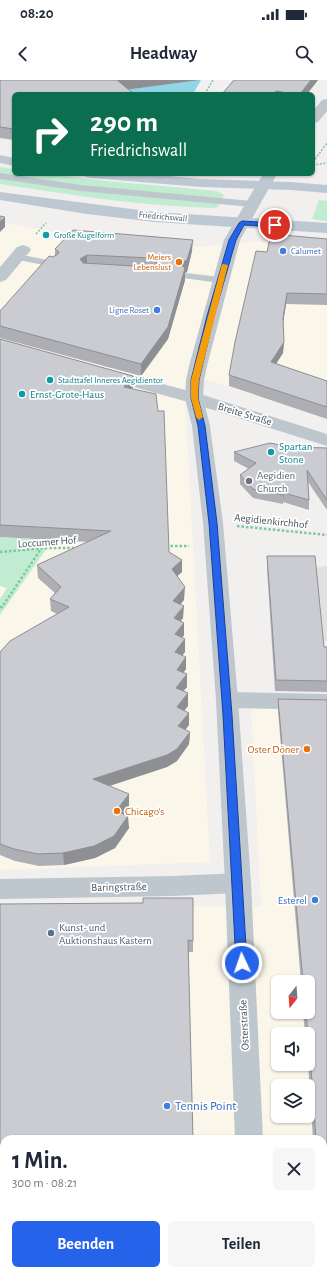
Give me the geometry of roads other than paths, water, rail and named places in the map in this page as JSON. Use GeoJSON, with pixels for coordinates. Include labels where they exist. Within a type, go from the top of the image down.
{"type":"FeatureCollection","features":[{"type":"Feature","properties":{"kind":"main road"},"geometry":{"type":"LineString","coordinates":[[0,159],[12,162]]}},
{"type":"Feature","properties":{"kind":"main road"},"geometry":{"type":"LineString","coordinates":[[115,176],[201,183],[267,180],[327,189]]}},
{"type":"Feature","properties":{"kind":"main road","name":"Friedrichswall"},"geometry":{"type":"LineString","coordinates":[[0,196],[118,213],[168,218],[327,228]]}},
{"type":"Feature","properties":{"kind":"street"},"geometry":{"type":"LineString","coordinates":[[315,117],[327,103]]}},
{"type":"Feature","properties":{"kind":"street","name":"Osterstraße"},"geometry":{"type":"LineString","coordinates":[[250,1135],[238,883],[227,700],[213,523],[201,426],[194,398],[195,380],[198,366],[232,240],[267,180]]}},
{"type":"Feature","properties":{"kind":"street"},"geometry":{"type":"LineString","coordinates":[[0,277],[20,253]]}},
{"type":"Feature","properties":{"kind":"street","name":"Breite Straße"},"geometry":{"type":"LineString","coordinates":[[88,369],[194,398],[327,440]]}},
{"type":"Feature","properties":{"kind":"street"},"geometry":{"type":"LineString","coordinates":[[227,700],[327,702]]}},
{"type":"Feature","properties":{"kind":"street","name":"Baringstraße"},"geometry":{"type":"LineString","coordinates":[[0,889],[238,883]]}},
{"type":"Feature","properties":{"kind":"lane"},"geometry":{"type":"LineString","coordinates":[[0,176],[81,188],[252,204]]}},
{"type":"Feature","properties":{"kind":"lane"},"geometry":{"type":"LineString","coordinates":[[20,253],[53,264]]}},
{"type":"Feature","properties":{"kind":"lane"},"geometry":{"type":"LineString","coordinates":[[186,276],[220,280]]}},
{"type":"Feature","properties":{"kind":"water"},"geometry":{"type":"Polygon","coordinates":[[[193,80],[201,80],[194,92],[117,91],[193,80]]]}},
{"type":"Feature","properties":{"kind":"place","name":"Große Kugelform"},"geometry":{"type":"Point","coordinates":[46,235]}},
{"type":"Feature","properties":{"kind":"place","name":"Calumet"},"geometry":{"type":"Point","coordinates":[283,251]}},
{"type":"Feature","properties":{"kind":"place","name":"Meiers Lebenslust"},"geometry":{"type":"Point","coordinates":[179,262]}},
{"type":"Feature","properties":{"kind":"place","name":"Ligne Roset"},"geometry":{"type":"Point","coordinates":[157,310]}},
{"type":"Feature","properties":{"kind":"place","name":"Stadttafel Inneres Aegidientor"},"geometry":{"type":"Point","coordinates":[50,380]}},
{"type":"Feature","properties":{"kind":"place","name":"Ernst-Grote-Haus"},"geometry":{"type":"Point","coordinates":[22,394]}},
{"type":"Feature","properties":{"kind":"place","name":"Spartan Stone"},"geometry":{"type":"Point","coordinates":[271,452]}},
{"type":"Feature","properties":{"kind":"place","name":"Aegidien Church"},"geometry":{"type":"Point","coordinates":[249,481]}},
{"type":"Feature","properties":{"kind":"place","name":"Oster Döner"},"geometry":{"type":"Point","coordinates":[307,749]}},
{"type":"Feature","properties":{"kind":"place","name":"Chicago's"},"geometry":{"type":"Point","coordinates":[117,811]}},
{"type":"Feature","properties":{"kind":"place","name":"Esterel"},"geometry":{"type":"Point","coordinates":[315,900]}},
{"type":"Feature","properties":{"kind":"place","name":"Kunst- und Auktionshaus Kastern"},"geometry":{"type":"Point","coordinates":[51,933]}},
{"type":"Feature","properties":{"kind":"place","name":"Tennis Point"},"geometry":{"type":"Point","coordinates":[167,1106]}}]}
